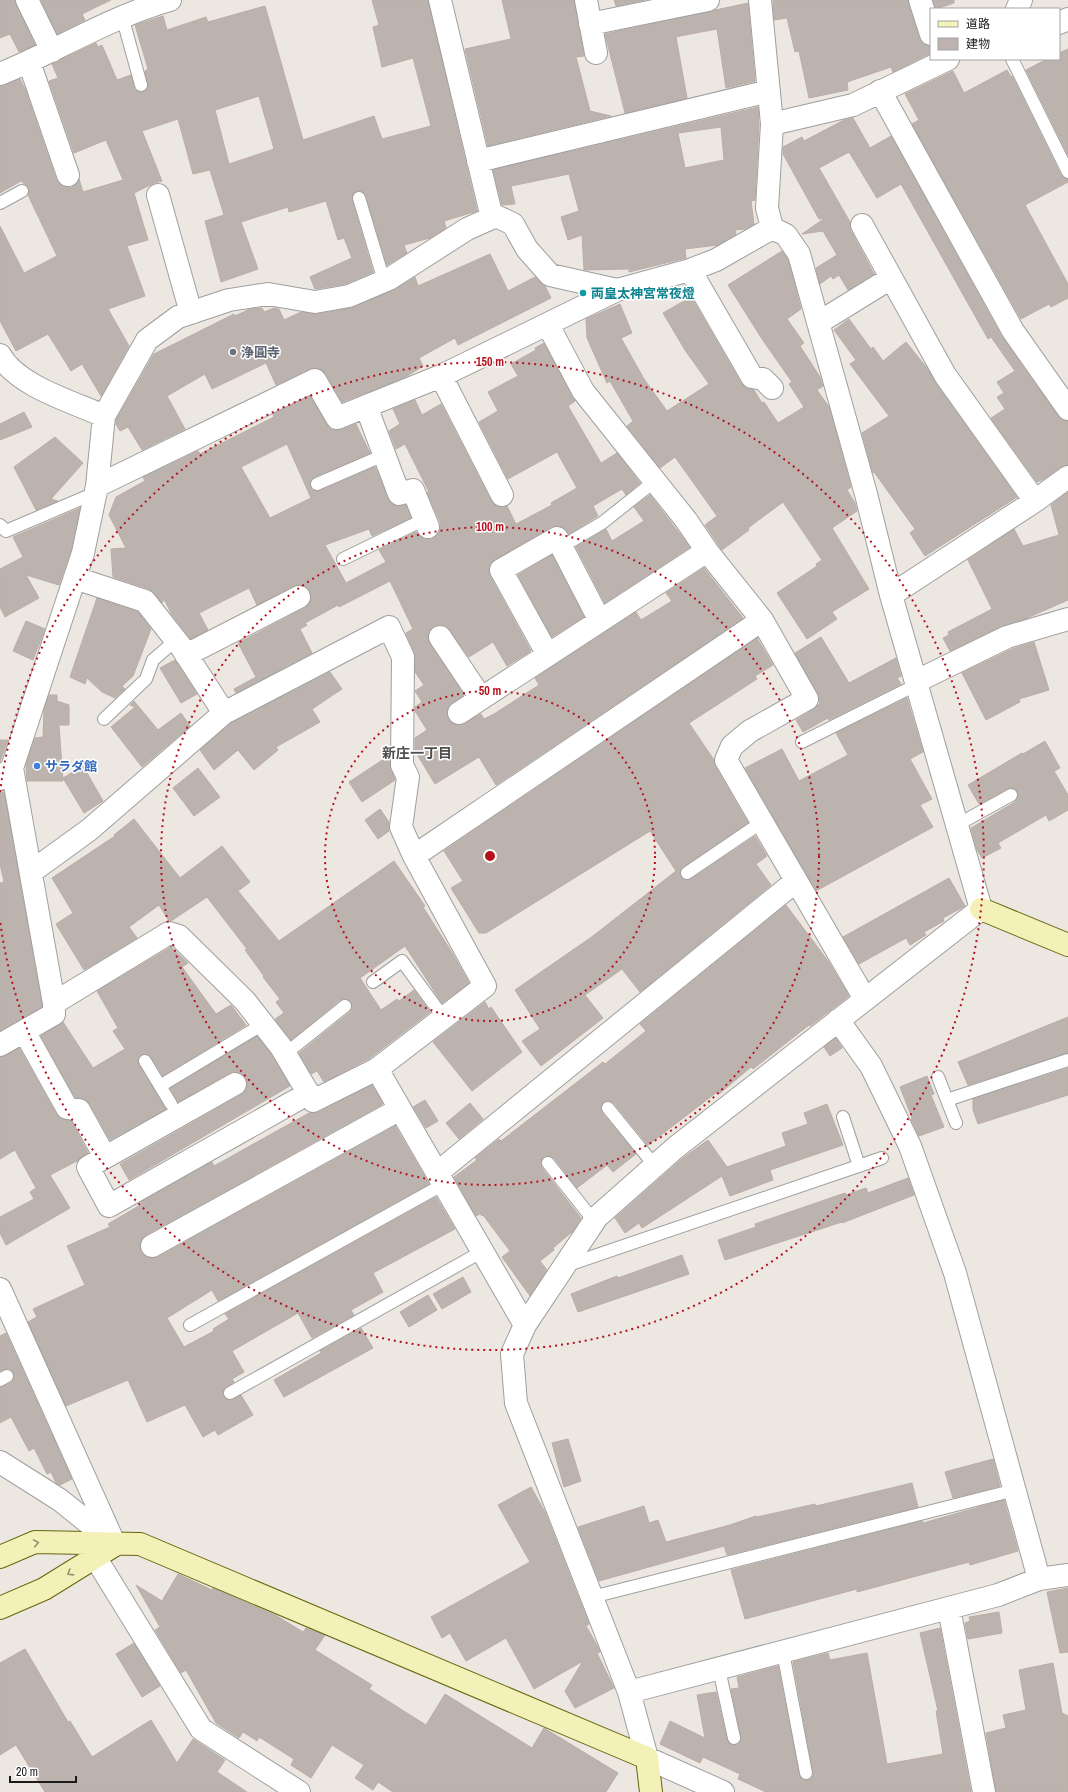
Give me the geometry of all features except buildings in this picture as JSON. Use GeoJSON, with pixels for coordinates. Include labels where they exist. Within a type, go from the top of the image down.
{"type":"FeatureCollection","features":[{"type":"Feature","properties":{"kind":"street"},"geometry":{"type":"LineString","coordinates":[[27,0],[52,51]]}},
{"type":"Feature","properties":{"kind":"street"},"geometry":{"type":"LineString","coordinates":[[0,74],[29,62],[122,16],[170,0]]}},
{"type":"Feature","properties":{"kind":"street"},"geometry":{"type":"LineString","coordinates":[[440,0],[492,218]]}},
{"type":"Feature","properties":{"kind":"street"},"geometry":{"type":"LineString","coordinates":[[586,0],[596,53]]}},
{"type":"Feature","properties":{"kind":"street"},"geometry":{"type":"LineString","coordinates":[[590,24],[708,0]]}},
{"type":"Feature","properties":{"kind":"street"},"geometry":{"type":"LineString","coordinates":[[760,0],[772,124],[767,208],[772,228],[786,235],[799,254],[866,494],[891,595],[980,909]]}},
{"type":"Feature","properties":{"kind":"street"},"geometry":{"type":"LineString","coordinates":[[920,0],[930,31]]}},
{"type":"Feature","properties":{"kind":"street"},"geometry":{"type":"LineString","coordinates":[[772,124],[853,105],[942,60]]}},
{"type":"Feature","properties":{"kind":"street"},"geometry":{"type":"LineString","coordinates":[[29,62],[68,175]]}},
{"type":"Feature","properties":{"kind":"street"},"geometry":{"type":"LineString","coordinates":[[478,161],[769,91]]}},
{"type":"Feature","properties":{"kind":"street"},"geometry":{"type":"LineString","coordinates":[[880,91],[1013,331],[1068,409]]}},
{"type":"Feature","properties":{"kind":"street"},"geometry":{"type":"LineString","coordinates":[[158,195],[191,313]]}},
{"type":"Feature","properties":{"kind":"street"},"geometry":{"type":"LineString","coordinates":[[0,1045],[54,1014],[54,1003],[32,872],[4,774],[83,553],[96,489],[104,416],[147,340],[178,317],[229,300],[268,294],[315,302],[349,296],[384,281],[467,229],[496,216],[513,224],[527,249],[550,275],[617,290]]}},
{"type":"Feature","properties":{"kind":"street"},"geometry":{"type":"LineString","coordinates":[[862,225],[945,375],[1035,501]]}},
{"type":"Feature","properties":{"kind":"street"},"geometry":{"type":"LineString","coordinates":[[96,489],[315,380],[338,418],[441,376],[617,290],[690,270],[716,260],[772,228]]}},
{"type":"Feature","properties":{"kind":"street"},"geometry":{"type":"LineString","coordinates":[[690,270],[752,377],[763,379],[772,388]]}},
{"type":"Feature","properties":{"kind":"street"},"geometry":{"type":"LineString","coordinates":[[818,323],[891,278]]}},
{"type":"Feature","properties":{"kind":"street"},"geometry":{"type":"LineString","coordinates":[[548,325],[583,391],[686,520],[707,551],[762,620],[807,699],[750,732],[732,746],[726,760],[865,999]]}},
{"type":"Feature","properties":{"kind":"street"},"geometry":{"type":"LineString","coordinates":[[0,355],[4,362],[25,382],[104,416]]}},
{"type":"Feature","properties":{"kind":"street"},"geometry":{"type":"LineString","coordinates":[[441,376],[502,495]]}},
{"type":"Feature","properties":{"kind":"street"},"geometry":{"type":"LineString","coordinates":[[366,406],[399,494],[413,490],[426,523]]}},
{"type":"Feature","properties":{"kind":"street"},"geometry":{"type":"LineString","coordinates":[[891,595],[1035,501],[1068,477]]}},
{"type":"Feature","properties":{"kind":"street"},"geometry":{"type":"LineString","coordinates":[[548,655],[502,570],[558,538],[600,621]]}},
{"type":"Feature","properties":{"kind":"street"},"geometry":{"type":"LineString","coordinates":[[459,713],[707,551]]}},
{"type":"Feature","properties":{"kind":"street"},"geometry":{"type":"LineString","coordinates":[[75,578],[145,601],[181,648],[224,713]]}},
{"type":"Feature","properties":{"kind":"street"},"geometry":{"type":"LineString","coordinates":[[181,648],[299,597]]}},
{"type":"Feature","properties":{"kind":"street"},"geometry":{"type":"LineString","coordinates":[[917,683],[1007,637],[1068,619]]}},
{"type":"Feature","properties":{"kind":"street"},"geometry":{"type":"LineString","coordinates":[[414,856],[762,620]]}},
{"type":"Feature","properties":{"kind":"street"},"geometry":{"type":"LineString","coordinates":[[32,872],[89,830],[224,713],[389,627],[403,657],[402,765],[408,777],[401,827],[414,856],[485,986],[377,1069],[313,1101],[285,1054],[245,1001],[179,936],[169,932],[54,1003]]}},
{"type":"Feature","properties":{"kind":"street"},"geometry":{"type":"LineString","coordinates":[[440,637],[481,698]]}},
{"type":"Feature","properties":{"kind":"street"},"geometry":{"type":"LineString","coordinates":[[440,1178],[796,881]]}},
{"type":"Feature","properties":{"kind":"street"},"geometry":{"type":"LineString","coordinates":[[980,909],[1068,945]]}},
{"type":"Feature","properties":{"kind":"street"},"geometry":{"type":"LineString","coordinates":[[651,1792],[647,1758],[629,1692],[516,1403],[512,1354],[525,1325],[594,1221],[675,1148],[980,909]]}},
{"type":"Feature","properties":{"kind":"street"},"geometry":{"type":"LineString","coordinates":[[838,1020],[871,1066],[910,1146],[955,1273],[1040,1579]]}},
{"type":"Feature","properties":{"kind":"street"},"geometry":{"type":"LineString","coordinates":[[24,1031],[67,1108],[79,1110],[105,1157]]}},
{"type":"Feature","properties":{"kind":"street"},"geometry":{"type":"LineString","coordinates":[[377,1069],[525,1325]]}},
{"type":"Feature","properties":{"kind":"street"},"geometry":{"type":"LineString","coordinates":[[235,1084],[88,1167],[109,1206],[309,1093]]}},
{"type":"Feature","properties":{"kind":"street"},"geometry":{"type":"LineString","coordinates":[[152,1246],[400,1109]]}},
{"type":"Feature","properties":{"kind":"street"},"geometry":{"type":"LineString","coordinates":[[0,1289],[115,1544]]}},
{"type":"Feature","properties":{"kind":"street"},"geometry":{"type":"LineString","coordinates":[[0,1462],[60,1500],[115,1544]]}},
{"type":"Feature","properties":{"kind":"street"},"geometry":{"type":"LineString","coordinates":[[0,1557],[35,1542],[140,1544],[647,1758],[723,1792]]}},
{"type":"Feature","properties":{"kind":"street"},"geometry":{"type":"LineString","coordinates":[[0,1608],[44,1589],[115,1544]]}},
{"type":"Feature","properties":{"kind":"street"},"geometry":{"type":"LineString","coordinates":[[95,1557],[201,1729],[300,1792]]}},
{"type":"Feature","properties":{"kind":"street"},"geometry":{"type":"LineString","coordinates":[[629,1692],[998,1595],[1040,1579],[1068,1575]]}},
{"type":"Feature","properties":{"kind":"street"},"geometry":{"type":"LineString","coordinates":[[949,1608],[984,1792]]}},
{"type":"Feature","properties":{"kind":"lane"},"geometry":{"type":"LineString","coordinates":[[122,16],[141,85]]}},
{"type":"Feature","properties":{"kind":"lane"},"geometry":{"type":"LineString","coordinates":[[1012,60],[1068,172]]}},
{"type":"Feature","properties":{"kind":"lane"},"geometry":{"type":"LineString","coordinates":[[0,203],[22,191]]}},
{"type":"Feature","properties":{"kind":"lane"},"geometry":{"type":"LineString","coordinates":[[359,198],[384,281]]}},
{"type":"Feature","properties":{"kind":"lane"},"geometry":{"type":"LineString","coordinates":[[317,484],[384,455]]}},
{"type":"Feature","properties":{"kind":"lane"},"geometry":{"type":"LineString","coordinates":[[573,540],[602,523],[655,481]]}},
{"type":"Feature","properties":{"kind":"lane"},"geometry":{"type":"LineString","coordinates":[[0,525],[6,531],[96,489]]}},
{"type":"Feature","properties":{"kind":"lane"},"geometry":{"type":"LineString","coordinates":[[343,559],[426,523]]}},
{"type":"Feature","properties":{"kind":"lane"},"geometry":{"type":"LineString","coordinates":[[104,719],[146,679],[153,660],[181,648]]}},
{"type":"Feature","properties":{"kind":"lane"},"geometry":{"type":"LineString","coordinates":[[802,742],[917,683]]}},
{"type":"Feature","properties":{"kind":"lane"},"geometry":{"type":"LineString","coordinates":[[957,825],[1011,795]]}},
{"type":"Feature","properties":{"kind":"lane"},"geometry":{"type":"LineString","coordinates":[[687,873],[762,822]]}},
{"type":"Feature","properties":{"kind":"lane"},"geometry":{"type":"LineString","coordinates":[[373,982],[402,961],[444,1018]]}},
{"type":"Feature","properties":{"kind":"lane"},"geometry":{"type":"LineString","coordinates":[[285,1054],[345,1006]]}},
{"type":"Feature","properties":{"kind":"lane"},"geometry":{"type":"LineString","coordinates":[[160,1086],[263,1024]]}},
{"type":"Feature","properties":{"kind":"lane"},"geometry":{"type":"LineString","coordinates":[[948,1100],[1068,1060]]}},
{"type":"Feature","properties":{"kind":"lane"},"geometry":{"type":"LineString","coordinates":[[145,1061],[171,1104]]}},
{"type":"Feature","properties":{"kind":"lane"},"geometry":{"type":"LineString","coordinates":[[938,1076],[956,1123]]}},
{"type":"Feature","properties":{"kind":"lane"},"geometry":{"type":"LineString","coordinates":[[608,1108],[655,1166]]}},
{"type":"Feature","properties":{"kind":"lane"},"geometry":{"type":"LineString","coordinates":[[843,1117],[860,1166]]}},
{"type":"Feature","properties":{"kind":"lane"},"geometry":{"type":"LineString","coordinates":[[563,1267],[882,1158]]}},
{"type":"Feature","properties":{"kind":"lane"},"geometry":{"type":"LineString","coordinates":[[548,1163],[594,1221]]}},
{"type":"Feature","properties":{"kind":"lane"},"geometry":{"type":"LineString","coordinates":[[190,1325],[440,1178]]}},
{"type":"Feature","properties":{"kind":"lane"},"geometry":{"type":"LineString","coordinates":[[230,1393],[483,1251]]}},
{"type":"Feature","properties":{"kind":"lane"},"geometry":{"type":"LineString","coordinates":[[592,1597],[1015,1490]]}},
{"type":"Feature","properties":{"kind":"lane"},"geometry":{"type":"LineString","coordinates":[[783,1652],[806,1773]]}},
{"type":"Feature","properties":{"kind":"lane"},"geometry":{"type":"LineString","coordinates":[[719,1669],[734,1738]]}},
{"type":"Feature","properties":{"kind":"place","name":"両皇太神宮常夜燈"},"geometry":{"type":"Point","coordinates":[583,293]}},
{"type":"Feature","properties":{"kind":"place","name":"浄圓寺"},"geometry":{"type":"Point","coordinates":[233,352]}},
{"type":"Feature","properties":{"kind":"place","name":"サラダ館"},"geometry":{"type":"Point","coordinates":[37,766]}},
{"type":"Feature","properties":{"kind":"district","name":"新庄一丁目"},"geometry":{"type":"Point","coordinates":[417,753]}}]}
